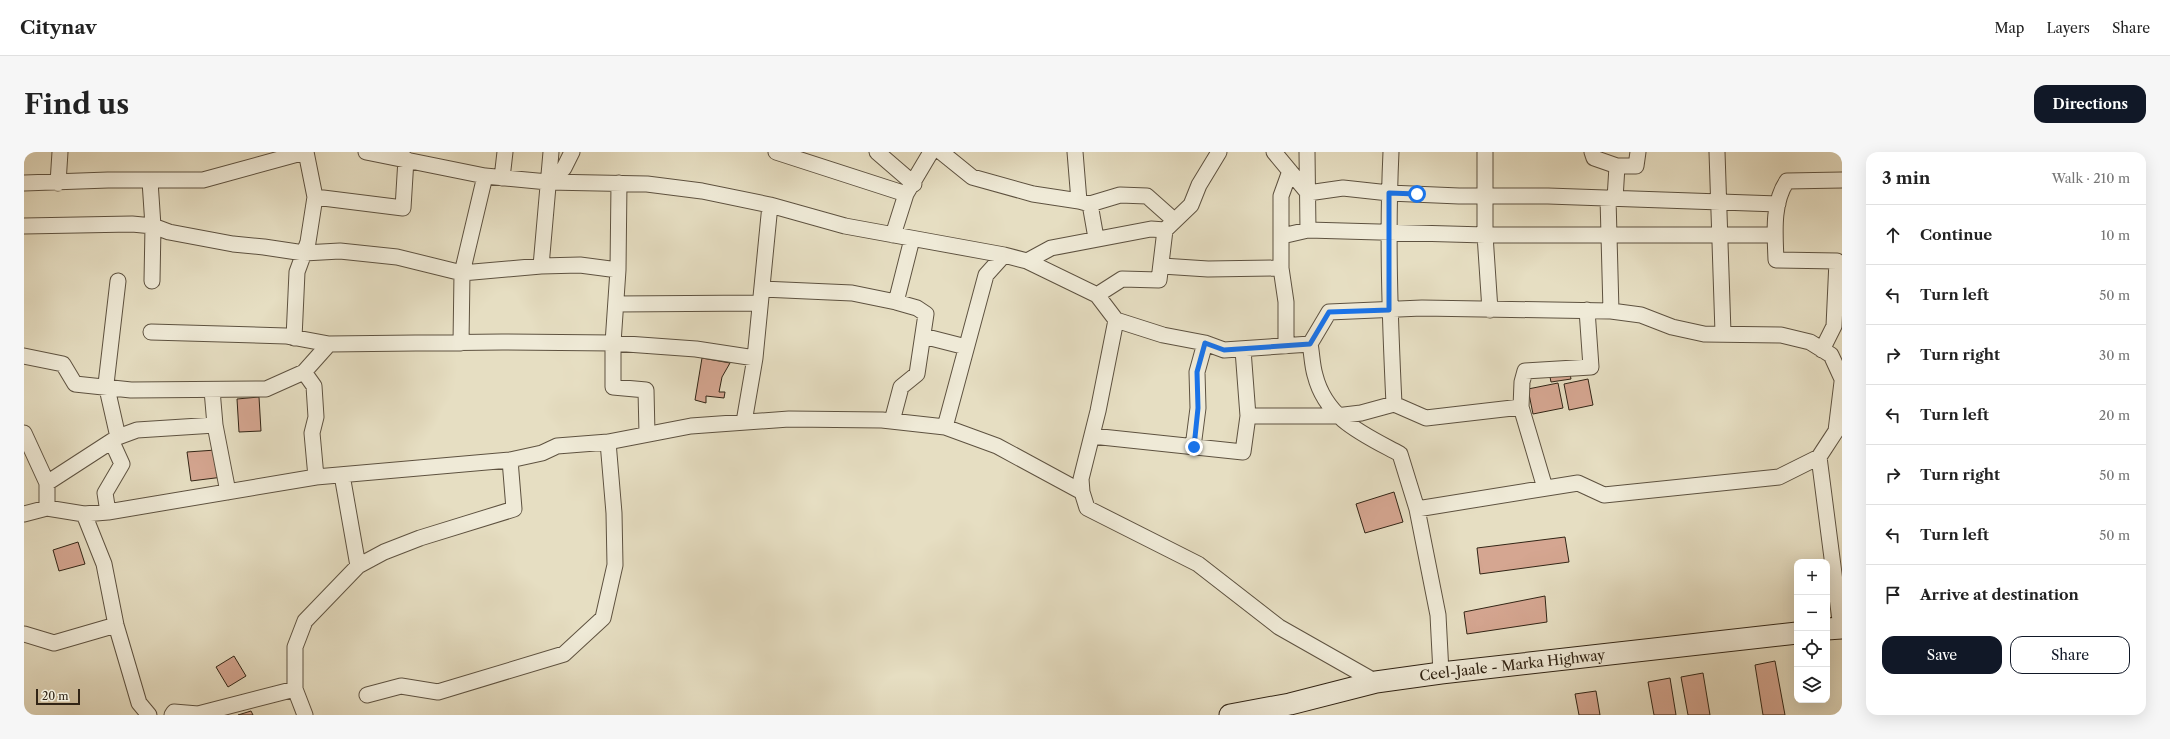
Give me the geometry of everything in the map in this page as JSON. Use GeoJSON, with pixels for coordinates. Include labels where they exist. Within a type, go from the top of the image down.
{"type":"FeatureCollection","features":[{"type":"Feature","properties":{"kind":"street"},"geometry":{"type":"LineString","coordinates":[[58,183],[60,152]]}},
{"type":"Feature","properties":{"kind":"street"},"geometry":{"type":"LineString","coordinates":[[24,183],[203,180],[306,152],[315,196],[308,242],[297,272],[294,338]]}},
{"type":"Feature","properties":{"kind":"street"},"geometry":{"type":"LineString","coordinates":[[366,152],[485,176],[502,178],[548,182],[646,184],[702,191],[770,205],[845,226],[1004,255],[1027,261],[1097,295],[1116,320],[1163,335],[1205,343],[1224,350],[1243,350],[1310,344]]}},
{"type":"Feature","properties":{"kind":"street"},"geometry":{"type":"LineString","coordinates":[[502,178],[505,152]]}},
{"type":"Feature","properties":{"kind":"street"},"geometry":{"type":"LineString","coordinates":[[541,266],[551,152]]}},
{"type":"Feature","properties":{"kind":"street"},"geometry":{"type":"LineString","coordinates":[[548,182],[564,168],[572,152]]}},
{"type":"Feature","properties":{"kind":"street"},"geometry":{"type":"LineString","coordinates":[[776,152],[910,189]]}},
{"type":"Feature","properties":{"kind":"street"},"geometry":{"type":"LineString","coordinates":[[877,152],[910,189]]}},
{"type":"Feature","properties":{"kind":"street"},"geometry":{"type":"LineString","coordinates":[[893,235],[910,189],[931,152]]}},
{"type":"Feature","properties":{"kind":"street"},"geometry":{"type":"LineString","coordinates":[[941,152],[972,177],[1033,194],[1084,202],[1120,194],[1147,196],[1170,225],[1159,280],[1122,279],[1097,295]]}},
{"type":"Feature","properties":{"kind":"street"},"geometry":{"type":"LineString","coordinates":[[1075,152],[1084,202],[1096,238]]}},
{"type":"Feature","properties":{"kind":"street"},"geometry":{"type":"LineString","coordinates":[[1027,261],[1051,248],[1096,238],[1170,225],[1191,205],[1200,185],[1219,152]]}},
{"type":"Feature","properties":{"kind":"street"},"geometry":{"type":"LineString","coordinates":[[1274,152],[1308,193]]}},
{"type":"Feature","properties":{"kind":"street"},"geometry":{"type":"LineString","coordinates":[[1307,152],[1308,230]]}},
{"type":"Feature","properties":{"kind":"street"},"geometry":{"type":"LineString","coordinates":[[1391,152],[1389,193],[1389,310],[1394,404]]}},
{"type":"Feature","properties":{"kind":"street"},"geometry":{"type":"LineString","coordinates":[[1485,152],[1485,235],[1490,310]]}},
{"type":"Feature","properties":{"kind":"street"},"geometry":{"type":"LineString","coordinates":[[1592,152],[1594,158],[1616,166],[1636,166],[1638,152]]}},
{"type":"Feature","properties":{"kind":"street"},"geometry":{"type":"LineString","coordinates":[[1717,152],[1723,333]]}},
{"type":"Feature","properties":{"kind":"street"},"geometry":{"type":"LineString","coordinates":[[315,196],[403,208],[406,159]]}},
{"type":"Feature","properties":{"kind":"street"},"geometry":{"type":"LineString","coordinates":[[1611,311],[1609,235],[1616,166]]}},
{"type":"Feature","properties":{"kind":"street"},"geometry":{"type":"LineString","coordinates":[[1286,346],[1286,302],[1281,268],[1281,196],[1290,171]]}},
{"type":"Feature","properties":{"kind":"street"},"geometry":{"type":"LineString","coordinates":[[461,343],[462,273],[485,176]]}},
{"type":"Feature","properties":{"kind":"street"},"geometry":{"type":"LineString","coordinates":[[150,180],[153,226],[152,281]]}},
{"type":"Feature","properties":{"kind":"street"},"geometry":{"type":"LineString","coordinates":[[1822,350],[1834,326],[1839,261],[1776,260],[1776,211],[1782,188],[1787,181],[1842,180]]}},
{"type":"Feature","properties":{"kind":"street"},"geometry":{"type":"LineString","coordinates":[[619,183],[618,270],[613,343],[613,387],[646,390],[648,434]]}},
{"type":"Feature","properties":{"kind":"street"},"geometry":{"type":"LineString","coordinates":[[1308,193],[1343,188],[1389,193],[1484,197],[1548,196],[1778,204]]}},
{"type":"Feature","properties":{"kind":"street"},"geometry":{"type":"LineString","coordinates":[[744,422],[755,358],[770,205]]}},
{"type":"Feature","properties":{"kind":"street"},"geometry":{"type":"LineString","coordinates":[[24,226],[132,224],[153,226],[169,232],[233,244],[304,253],[340,251],[397,257],[462,273],[541,266],[580,266],[618,270]]}},
{"type":"Feature","properties":{"kind":"street"},"geometry":{"type":"LineString","coordinates":[[1282,236],[1308,230],[1485,235],[1775,235]]}},
{"type":"Feature","properties":{"kind":"street"},"geometry":{"type":"LineString","coordinates":[[896,302],[912,239]]}},
{"type":"Feature","properties":{"kind":"street"},"geometry":{"type":"LineString","coordinates":[[944,427],[986,275],[1004,255]]}},
{"type":"Feature","properties":{"kind":"street"},"geometry":{"type":"LineString","coordinates":[[1162,266],[1208,269],[1281,268]]}},
{"type":"Feature","properties":{"kind":"street"},"geometry":{"type":"LineString","coordinates":[[108,512],[105,493],[122,464],[115,439],[106,386],[118,281]]}},
{"type":"Feature","properties":{"kind":"street"},"geometry":{"type":"LineString","coordinates":[[616,304],[761,296],[852,293],[917,308],[926,314],[924,336],[917,374],[901,387],[892,421]]}},
{"type":"Feature","properties":{"kind":"street"},"geometry":{"type":"LineString","coordinates":[[1417,509],[1578,483],[1604,495],[1779,477],[1819,457],[1839,429],[1842,380],[1831,355],[1810,342],[1780,335],[1723,333],[1704,334],[1672,327],[1641,315],[1611,311],[1422,308],[1329,312],[1310,344],[1315,376],[1329,406],[1336,416],[1366,436],[1400,454],[1417,509],[1438,616],[1441,672]]}},
{"type":"Feature","properties":{"kind":"street"},"geometry":{"type":"LineString","coordinates":[[1545,488],[1522,407],[1522,382],[1525,371],[1591,367],[1587,310]]}},
{"type":"Feature","properties":{"kind":"street"},"geometry":{"type":"LineString","coordinates":[[1116,320],[1092,436],[1080,479],[1087,508],[1198,564],[1279,627],[1376,682]]}},
{"type":"Feature","properties":{"kind":"street"},"geometry":{"type":"LineString","coordinates":[[151,332],[294,338],[329,344],[613,343],[696,349],[755,358]]}},
{"type":"Feature","properties":{"kind":"street"},"geometry":{"type":"LineString","coordinates":[[924,336],[966,347]]}},
{"type":"Feature","properties":{"kind":"street"},"geometry":{"type":"LineString","coordinates":[[1194,447],[1198,408],[1197,372],[1205,343]]}},
{"type":"Feature","properties":{"kind":"street"},"geometry":{"type":"LineString","coordinates":[[24,356],[63,364],[75,384],[106,386],[131,390],[266,389],[304,372],[329,344]]}},
{"type":"Feature","properties":{"kind":"street"},"geometry":{"type":"LineString","coordinates":[[1092,436],[1243,452],[1248,416],[1243,350]]}},
{"type":"Feature","properties":{"kind":"street"},"geometry":{"type":"LineString","coordinates":[[304,372],[314,386],[316,417],[312,433],[316,477]]}},
{"type":"Feature","properties":{"kind":"street"},"geometry":{"type":"LineString","coordinates":[[212,390],[215,425],[228,492]]}},
{"type":"Feature","properties":{"kind":"street"},"geometry":{"type":"LineString","coordinates":[[1248,416],[1336,416],[1361,413],[1394,404],[1426,418],[1522,407]]}},
{"type":"Feature","properties":{"kind":"street"},"geometry":{"type":"LineString","coordinates":[[24,514],[47,508],[84,514],[108,512],[316,477],[510,460],[542,453],[557,446],[608,442],[691,426],[789,419],[892,421],[944,427],[998,446],[1082,492]]}},
{"type":"Feature","properties":{"kind":"street"},"geometry":{"type":"LineString","coordinates":[[47,483],[115,439],[137,430],[215,425]]}},
{"type":"Feature","properties":{"kind":"street"},"geometry":{"type":"LineString","coordinates":[[24,433],[47,483],[47,508]]}},
{"type":"Feature","properties":{"kind":"street"},"geometry":{"type":"LineString","coordinates":[[367,695],[401,686],[438,692],[564,654],[603,618],[615,565],[614,513],[608,442]]}},
{"type":"Feature","properties":{"kind":"street"},"geometry":{"type":"LineString","coordinates":[[1819,457],[1837,628]]}},
{"type":"Feature","properties":{"kind":"street"},"geometry":{"type":"LineString","coordinates":[[305,715],[295,689],[295,647],[305,621],[358,566],[384,552],[420,538],[514,510],[510,460]]}},
{"type":"Feature","properties":{"kind":"street"},"geometry":{"type":"LineString","coordinates":[[342,475],[358,566]]}},
{"type":"Feature","properties":{"kind":"street"},"geometry":{"type":"LineString","coordinates":[[84,514],[104,564],[116,625],[139,703],[150,715]]}},
{"type":"Feature","properties":{"kind":"street"},"geometry":{"type":"LineString","coordinates":[[24,634],[54,642],[116,625]]}},
{"type":"Feature","properties":{"kind":"street","name":"Ceel-Jaale - Marka Highway"},"geometry":{"type":"LineString","coordinates":[[1230,715],[1290,704],[1376,682],[1441,672],[1794,633]]}},
{"type":"Feature","properties":{"kind":"street"},"geometry":{"type":"LineString","coordinates":[[172,715],[174,712],[198,714],[295,689]]}},
{"type":"Feature","properties":{"kind":"building"},"geometry":{"type":"Polygon","coordinates":[[[702,358],[730,363],[722,377],[719,392],[725,392],[724,398],[706,396],[706,403],[695,400],[702,358]]]}},
{"type":"Feature","properties":{"kind":"building"},"geometry":{"type":"Polygon","coordinates":[[[1569,369],[1571,379],[1551,382],[1549,372],[1569,369]]]}},
{"type":"Feature","properties":{"kind":"building"},"geometry":{"type":"Polygon","coordinates":[[[1588,379],[1593,405],[1569,410],[1564,384],[1588,379]]]}},
{"type":"Feature","properties":{"kind":"building"},"geometry":{"type":"Polygon","coordinates":[[[1558,383],[1563,408],[1533,414],[1528,389],[1558,383]]]}},
{"type":"Feature","properties":{"kind":"building"},"geometry":{"type":"Polygon","coordinates":[[[259,397],[261,431],[239,432],[237,399],[259,397]]]}},
{"type":"Feature","properties":{"kind":"building"},"geometry":{"type":"Polygon","coordinates":[[[216,450],[223,477],[191,481],[187,452],[216,450]]]}},
{"type":"Feature","properties":{"kind":"building"},"geometry":{"type":"Polygon","coordinates":[[[1394,492],[1403,522],[1365,533],[1356,504],[1394,492]]]}},
{"type":"Feature","properties":{"kind":"building"},"geometry":{"type":"Polygon","coordinates":[[[1565,537],[1569,562],[1480,574],[1477,548],[1565,537]]]}},
{"type":"Feature","properties":{"kind":"building"},"geometry":{"type":"Polygon","coordinates":[[[78,542],[85,564],[59,571],[53,550],[78,542]]]}},
{"type":"Feature","properties":{"kind":"building"},"geometry":{"type":"Polygon","coordinates":[[[1545,596],[1547,622],[1467,634],[1464,612],[1545,596]]]}},
{"type":"Feature","properties":{"kind":"building"},"geometry":{"type":"Polygon","coordinates":[[[234,656],[246,676],[228,687],[216,667],[234,656]]]}},
{"type":"Feature","properties":{"kind":"building"},"geometry":{"type":"Polygon","coordinates":[[[1775,661],[1785,715],[1763,715],[1755,665],[1775,661]]]}},
{"type":"Feature","properties":{"kind":"building"},"geometry":{"type":"Polygon","coordinates":[[[1703,673],[1710,715],[1688,715],[1681,677],[1703,673]]]}},
{"type":"Feature","properties":{"kind":"building"},"geometry":{"type":"Polygon","coordinates":[[[1670,678],[1676,715],[1654,715],[1648,682],[1670,678]]]}},
{"type":"Feature","properties":{"kind":"building"},"geometry":{"type":"Polygon","coordinates":[[[1596,691],[1600,715],[1579,715],[1575,694],[1596,691]]]}},
{"type":"Feature","properties":{"kind":"building"},"geometry":{"type":"Polygon","coordinates":[[[251,711],[253,715],[238,715],[251,711]]]}},
{"type":"Feature","properties":{"kind":"route"},"geometry":{"type":"LineString","coordinates":[[1194,447],[1198,408],[1197,372],[1205,343],[1224,350],[1243,350],[1310,344],[1329,312],[1389,310],[1389,193],[1417,194]]}}]}
